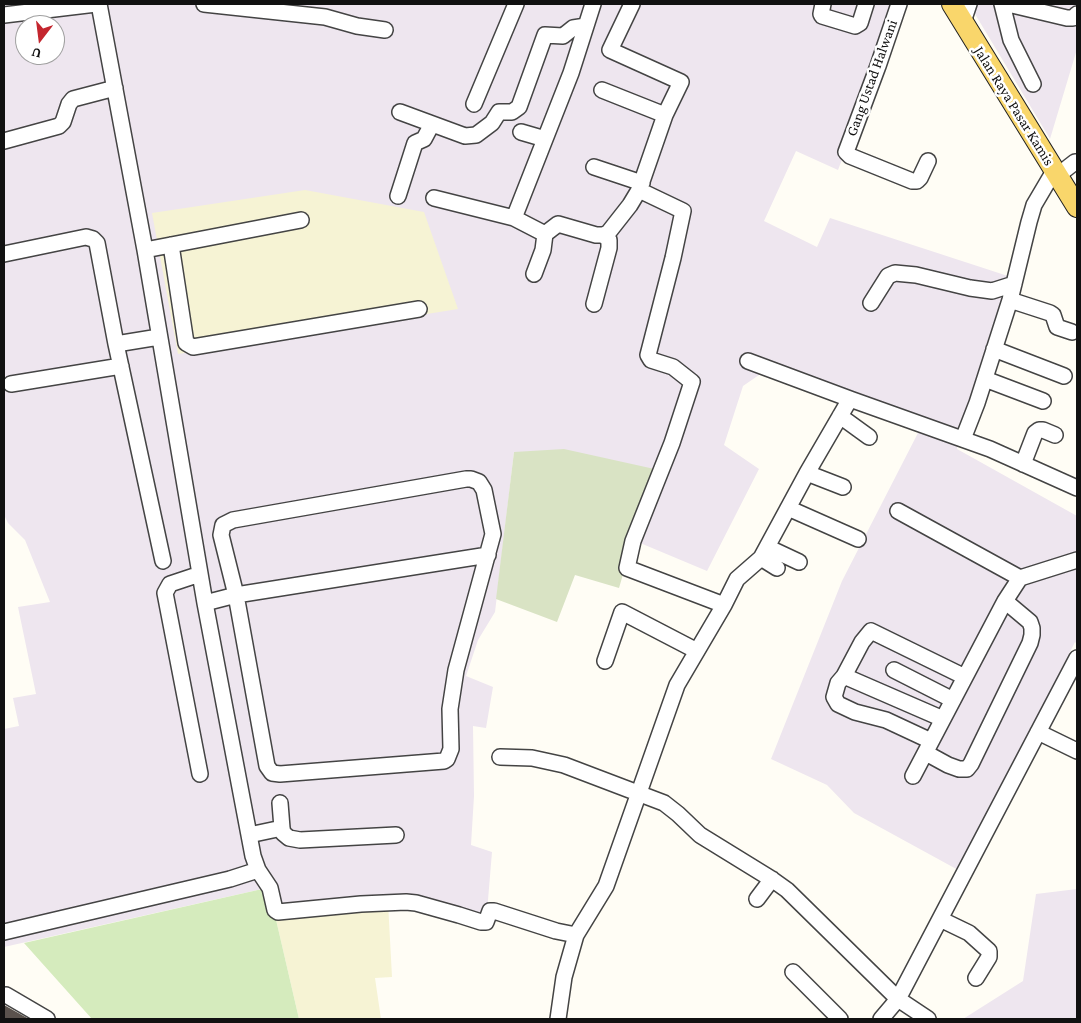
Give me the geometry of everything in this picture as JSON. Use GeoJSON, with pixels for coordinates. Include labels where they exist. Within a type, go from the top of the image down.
{"type":"FeatureCollection","features":[{"type":"Feature","properties":{"kind":"main road","name":"Jalan Raya Pasar Kamis"},"geometry":{"type":"LineString","coordinates":[[952,4],[966,13],[1077,207]]}},
{"type":"Feature","properties":{"kind":"street"},"geometry":{"type":"LineString","coordinates":[[4,15],[98,4],[144,250],[205,603],[249,835],[255,862],[270,888],[275,910],[278,912],[360,904],[406,902],[416,903],[481,922],[486,922],[490,911],[494,911],[576,935]]}},
{"type":"Feature","properties":{"kind":"street"},"geometry":{"type":"LineString","coordinates":[[204,4],[326,10],[357,26],[385,30]]}},
{"type":"Feature","properties":{"kind":"street"},"geometry":{"type":"LineString","coordinates":[[474,104],[516,4]]}},
{"type":"Feature","properties":{"kind":"street"},"geometry":{"type":"LineString","coordinates":[[514,218],[571,73],[593,4]]}},
{"type":"Feature","properties":{"kind":"street"},"geometry":{"type":"LineString","coordinates":[[534,274],[543,250],[542,245],[545,234],[558,224],[596,235],[603,235],[608,233],[616,224],[640,187],[665,115],[681,82],[610,50],[632,4]]}},
{"type":"Feature","properties":{"kind":"street"},"geometry":{"type":"LineString","coordinates":[[823,4],[822,16],[855,26],[860,23],[866,4]]}},
{"type":"Feature","properties":{"kind":"street","name":"Gang Ustad Halwani"},"geometry":{"type":"LineString","coordinates":[[899,4],[846,152],[850,156],[912,181],[917,181],[920,178],[928,161]]}},
{"type":"Feature","properties":{"kind":"street"},"geometry":{"type":"LineString","coordinates":[[1002,4],[1011,40],[1033,84]]}},
{"type":"Feature","properties":{"kind":"street"},"geometry":{"type":"LineString","coordinates":[[1008,4],[1067,18],[1073,18],[1077,14]]}},
{"type":"Feature","properties":{"kind":"street"},"geometry":{"type":"LineString","coordinates":[[400,112],[468,136],[476,135],[487,127],[499,112],[516,110],[519,106],[544,36],[548,34],[563,36],[573,28],[586,26]]}},
{"type":"Feature","properties":{"kind":"street"},"geometry":{"type":"LineString","coordinates":[[4,141],[59,126],[63,122],[69,104],[73,99],[115,88]]}},
{"type":"Feature","properties":{"kind":"street"},"geometry":{"type":"LineString","coordinates":[[602,90],[665,115]]}},
{"type":"Feature","properties":{"kind":"street"},"geometry":{"type":"LineString","coordinates":[[398,196],[415,143],[424,138],[432,124]]}},
{"type":"Feature","properties":{"kind":"street"},"geometry":{"type":"LineString","coordinates":[[521,132],[545,139]]}},
{"type":"Feature","properties":{"kind":"street"},"geometry":{"type":"LineString","coordinates":[[963,439],[985,379],[1010,300],[1034,205],[1056,173],[1075,162]]}},
{"type":"Feature","properties":{"kind":"street"},"geometry":{"type":"LineString","coordinates":[[594,167],[640,187],[683,211],[648,355],[652,360],[668,364],[690,378],[692,386],[672,443],[633,541],[627,568],[724,606]]}},
{"type":"Feature","properties":{"kind":"street"},"geometry":{"type":"LineString","coordinates":[[434,198],[514,218],[545,234]]}},
{"type":"Feature","properties":{"kind":"street"},"geometry":{"type":"LineString","coordinates":[[144,250],[301,220]]}},
{"type":"Feature","properties":{"kind":"street"},"geometry":{"type":"LineString","coordinates":[[594,304],[609,248],[608,240],[603,235]]}},
{"type":"Feature","properties":{"kind":"street"},"geometry":{"type":"LineString","coordinates":[[4,254],[86,237],[95,241],[163,561]]}},
{"type":"Feature","properties":{"kind":"street"},"geometry":{"type":"LineString","coordinates":[[170,245],[186,343],[192,347],[419,309]]}},
{"type":"Feature","properties":{"kind":"street"},"geometry":{"type":"LineString","coordinates":[[871,303],[888,276],[895,273],[916,275],[970,288],[992,291],[1014,284]]}},
{"type":"Feature","properties":{"kind":"street"},"geometry":{"type":"LineString","coordinates":[[1010,300],[1050,313],[1057,327],[1072,332]]}},
{"type":"Feature","properties":{"kind":"street"},"geometry":{"type":"LineString","coordinates":[[116,344],[159,338]]}},
{"type":"Feature","properties":{"kind":"street"},"geometry":{"type":"LineString","coordinates":[[994,350],[1064,376]]}},
{"type":"Feature","properties":{"kind":"street"},"geometry":{"type":"LineString","coordinates":[[748,361],[990,449],[1077,488]]}},
{"type":"Feature","properties":{"kind":"street"},"geometry":{"type":"LineString","coordinates":[[10,384],[121,366]]}},
{"type":"Feature","properties":{"kind":"street"},"geometry":{"type":"LineString","coordinates":[[985,379],[1043,401]]}},
{"type":"Feature","properties":{"kind":"street"},"geometry":{"type":"LineString","coordinates":[[558,1019],[564,977],[576,935],[606,886],[677,685],[724,606],[737,579],[764,552],[807,472],[850,399]]}},
{"type":"Feature","properties":{"kind":"street"},"geometry":{"type":"LineString","coordinates":[[840,416],[869,438]]}},
{"type":"Feature","properties":{"kind":"street"},"geometry":{"type":"LineString","coordinates":[[1023,464],[1035,433],[1039,430],[1044,430],[1054,435]]}},
{"type":"Feature","properties":{"kind":"street"},"geometry":{"type":"LineString","coordinates":[[807,472],[843,487]]}},
{"type":"Feature","properties":{"kind":"street"},"geometry":{"type":"LineString","coordinates":[[471,479],[479,482],[484,490],[493,534],[488,555],[456,670],[450,709],[450,749],[447,759],[444,761],[280,774],[272,773],[267,766],[236,595],[221,535],[226,522],[471,479]]}},
{"type":"Feature","properties":{"kind":"street"},"geometry":{"type":"LineString","coordinates":[[788,508],[858,539]]}},
{"type":"Feature","properties":{"kind":"street"},"geometry":{"type":"LineString","coordinates":[[898,511],[1020,578]]}},
{"type":"Feature","properties":{"kind":"street"},"geometry":{"type":"LineString","coordinates":[[764,552],[799,562]]}},
{"type":"Feature","properties":{"kind":"street"},"geometry":{"type":"LineString","coordinates":[[764,552],[777,568]]}},
{"type":"Feature","properties":{"kind":"street"},"geometry":{"type":"LineString","coordinates":[[205,603],[236,595],[488,555]]}},
{"type":"Feature","properties":{"kind":"street"},"geometry":{"type":"LineString","coordinates":[[913,776],[1005,601],[1020,578],[1077,560]]}},
{"type":"Feature","properties":{"kind":"street"},"geometry":{"type":"LineString","coordinates":[[200,574],[170,584],[165,593],[200,774]]}},
{"type":"Feature","properties":{"kind":"street"},"geometry":{"type":"LineString","coordinates":[[964,677],[872,631],[869,632],[862,642],[844,676],[838,683],[835,690],[835,700],[838,704],[862,714],[886,720],[929,747],[948,765],[959,769],[967,769],[1030,643],[1032,635],[1030,622],[1005,601]]}},
{"type":"Feature","properties":{"kind":"street"},"geometry":{"type":"LineString","coordinates":[[605,661],[622,612],[697,650]]}},
{"type":"Feature","properties":{"kind":"street"},"geometry":{"type":"LineString","coordinates":[[881,1019],[898,999],[1077,658]]}},
{"type":"Feature","properties":{"kind":"street"},"geometry":{"type":"LineString","coordinates":[[894,670],[953,700]]}},
{"type":"Feature","properties":{"kind":"street"},"geometry":{"type":"LineString","coordinates":[[844,676],[943,719]]}},
{"type":"Feature","properties":{"kind":"street"},"geometry":{"type":"LineString","coordinates":[[1038,732],[1077,751]]}},
{"type":"Feature","properties":{"kind":"street"},"geometry":{"type":"LineString","coordinates":[[500,757],[532,758],[564,765],[664,803],[700,835],[787,890],[898,999],[928,1019]]}},
{"type":"Feature","properties":{"kind":"street"},"geometry":{"type":"LineString","coordinates":[[280,803],[282,828],[286,836],[293,839],[396,835]]}},
{"type":"Feature","properties":{"kind":"street"},"geometry":{"type":"LineString","coordinates":[[249,835],[282,828]]}},
{"type":"Feature","properties":{"kind":"street"},"geometry":{"type":"LineString","coordinates":[[4,932],[230,879],[258,870]]}},
{"type":"Feature","properties":{"kind":"street"},"geometry":{"type":"LineString","coordinates":[[757,899],[772,879]]}},
{"type":"Feature","properties":{"kind":"street"},"geometry":{"type":"LineString","coordinates":[[940,919],[969,933],[989,950],[989,957],[976,978]]}},
{"type":"Feature","properties":{"kind":"street"},"geometry":{"type":"LineString","coordinates":[[793,972],[840,1019]]}},
{"type":"Feature","properties":{"kind":"street"},"geometry":{"type":"LineString","coordinates":[[6,996],[29,1015],[47,1019]]}},
{"type":"Feature","properties":{"kind":"shaded area"},"geometry":{"type":"Polygon","coordinates":[[[4,4],[901,4],[838,170],[796,151],[764,221],[817,247],[830,218],[1011,277],[957,449],[1077,516],[1077,644],[1075,642],[960,871],[854,813],[827,785],[771,759],[842,581],[919,431],[772,366],[743,386],[724,445],[759,469],[707,571],[633,540],[514,452],[495,612],[478,640],[466,676],[493,687],[486,728],[473,726],[474,796],[471,845],[492,852],[486,924],[415,900],[274,911],[271,887],[4,947],[4,729],[19,726],[13,698],[36,694],[18,607],[50,602],[25,540],[8,523],[4,515],[4,4]]]}},
{"type":"Feature","properties":{"kind":"shaded area"},"geometry":{"type":"Polygon","coordinates":[[[969,4],[1077,4],[1077,49],[1050,139],[969,4]]]}},
{"type":"Feature","properties":{"kind":"shaded area"},"geometry":{"type":"Polygon","coordinates":[[[305,190],[424,212],[458,309],[178,354],[152,213],[305,190]]]}},
{"type":"Feature","properties":{"kind":"shaded area"},"geometry":{"type":"Polygon","coordinates":[[[1077,889],[1077,1019],[963,1019],[1023,981],[1036,894],[1077,889]]]}},
{"type":"Feature","properties":{"kind":"shaded area"},"geometry":{"type":"Polygon","coordinates":[[[388,902],[392,977],[375,978],[381,1019],[299,1019],[274,911],[388,902]]]}},
{"type":"Feature","properties":{"kind":"green space"},"geometry":{"type":"Polygon","coordinates":[[[564,449],[659,470],[633,540],[619,588],[575,575],[557,622],[496,599],[514,452],[564,449]]]}},
{"type":"Feature","properties":{"kind":"green space"},"geometry":{"type":"Polygon","coordinates":[[[271,887],[274,911],[299,1019],[92,1019],[24,943],[271,887]]]}},
{"type":"Feature","properties":{"kind":"building"},"geometry":{"type":"Polygon","coordinates":[[[4,1005],[29,1019],[4,1019],[4,1005]]]}}]}
